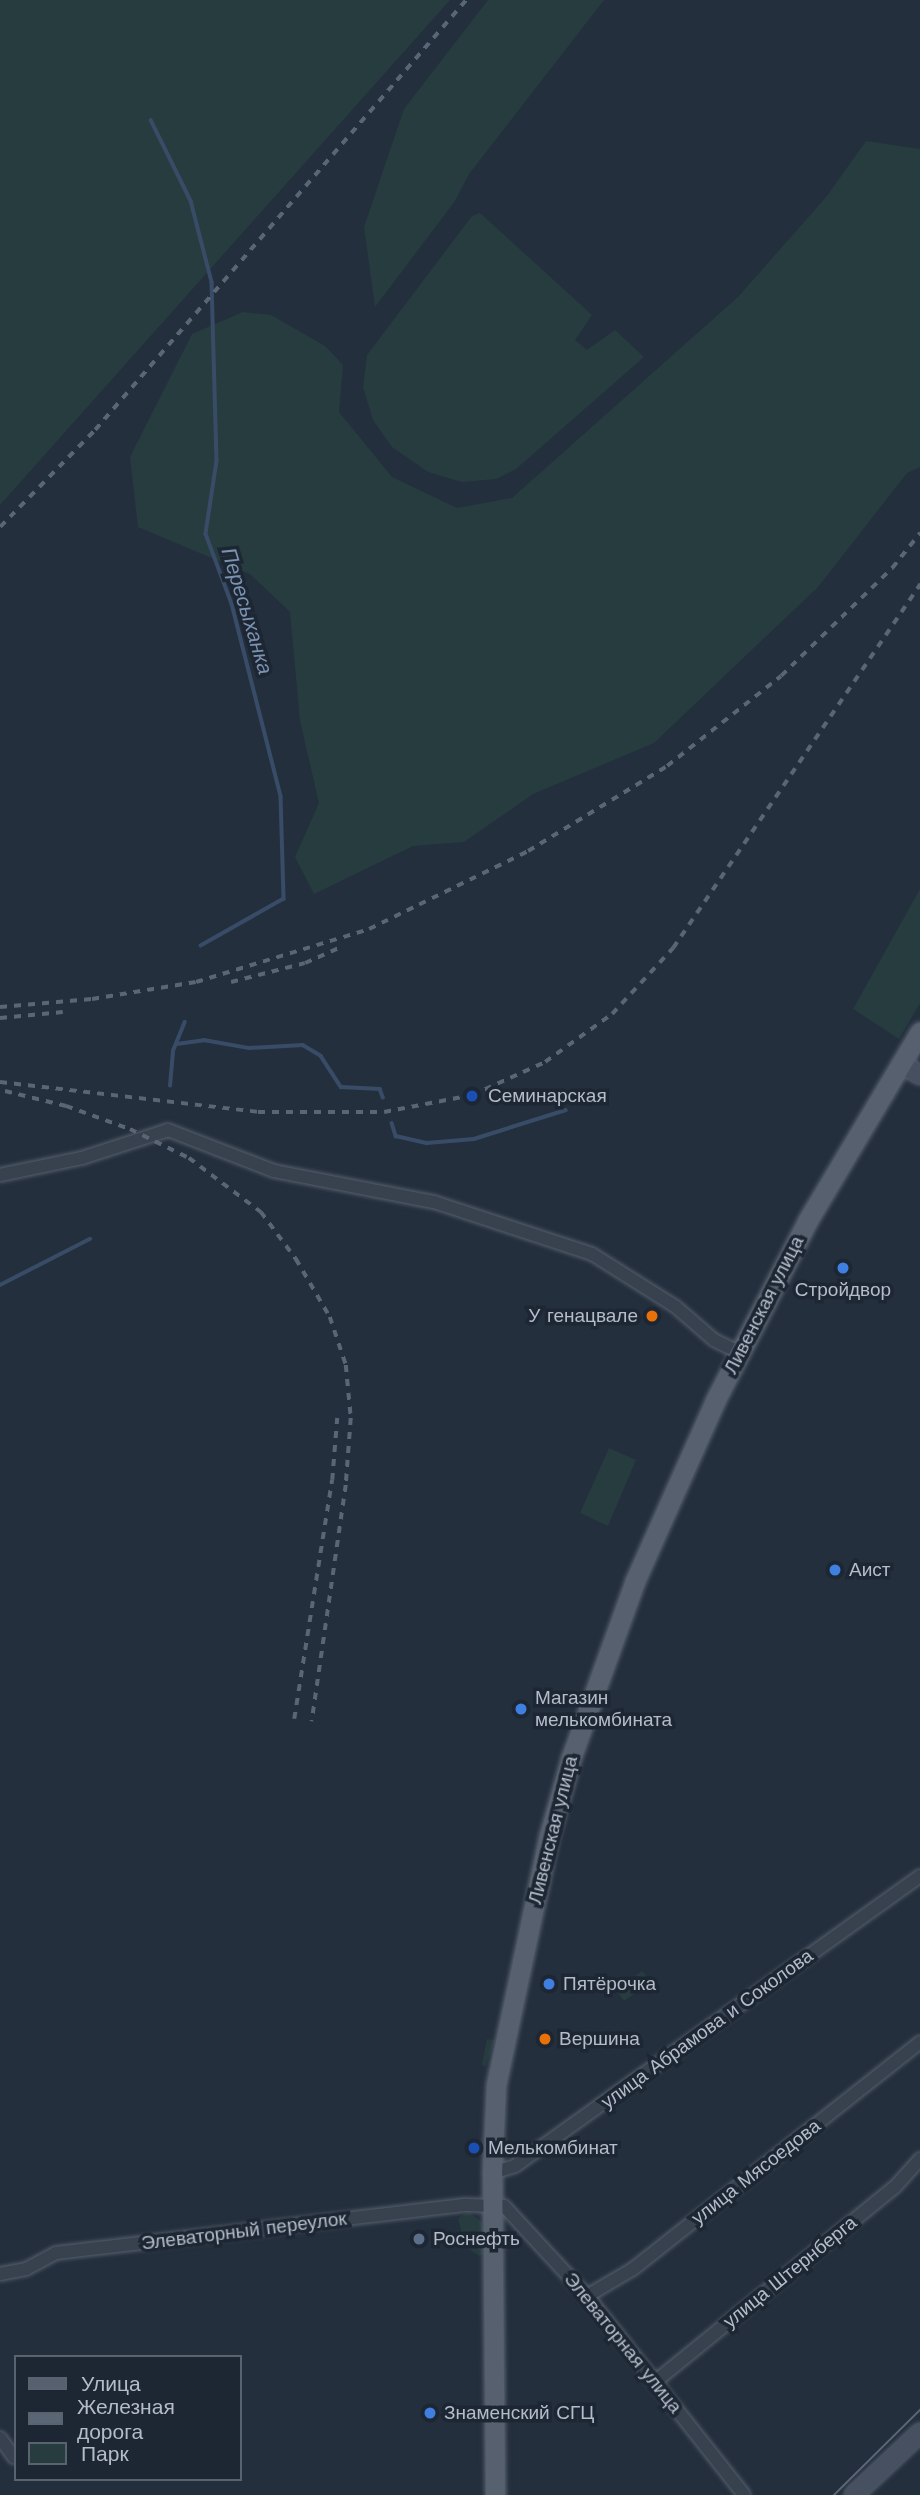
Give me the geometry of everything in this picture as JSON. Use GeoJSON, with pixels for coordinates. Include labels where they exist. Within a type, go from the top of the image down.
{"type":"FeatureCollection","features":[{"type":"Feature","properties":{"kind":"main road","name":"Ливенская улица"},"geometry":{"type":"LineString","coordinates":[[495,2495],[492,2173],[499,2072],[549,1836],[571,1758],[635,1581],[739,1352],[808,1220],[920,1032]]}},
{"type":"Feature","properties":{"kind":"street"},"geometry":{"type":"LineString","coordinates":[[901,1064],[920,1076]]}},
{"type":"Feature","properties":{"kind":"street"},"geometry":{"type":"LineString","coordinates":[[3,1175],[82,1158],[168,1130],[274,1171],[434,1202],[592,1254],[676,1307],[714,1340],[739,1352]]}},
{"type":"Feature","properties":{"kind":"street","name":"улица Абрамова и Соколова"},"geometry":{"type":"LineString","coordinates":[[492,2173],[515,2166],[920,1876]]}},
{"type":"Feature","properties":{"kind":"street","name":"улица Мясоедова"},"geometry":{"type":"LineString","coordinates":[[587,2296],[633,2269],[920,2042]]}},
{"type":"Feature","properties":{"kind":"street","name":"улица Штернберга"},"geometry":{"type":"LineString","coordinates":[[656,2381],[895,2187],[920,2159]]}},
{"type":"Feature","properties":{"kind":"street","name":"Элеваторная улица"},"geometry":{"type":"LineString","coordinates":[[492,2204],[516,2215],[587,2296],[744,2495]]}},
{"type":"Feature","properties":{"kind":"street","name":"Элеваторный переулок"},"geometry":{"type":"LineString","coordinates":[[0,2274],[26,2269],[56,2253],[492,2204]]}},
{"type":"Feature","properties":{"kind":"street"},"geometry":{"type":"LineString","coordinates":[[854,2495],[920,2433]]}},
{"type":"Feature","properties":{"kind":"street"},"geometry":{"type":"LineString","coordinates":[[0,2438],[14,2457]]}},
{"type":"Feature","properties":{"kind":"green space"},"geometry":{"type":"Polygon","coordinates":[[[0,0],[450,0],[0,505],[0,0]]]}},
{"type":"Feature","properties":{"kind":"green space"},"geometry":{"type":"Polygon","coordinates":[[[488,0],[604,0],[469,174],[455,201],[375,307],[364,227],[404,109],[488,0]]]}},
{"type":"Feature","properties":{"kind":"green space"},"geometry":{"type":"Polygon","coordinates":[[[866,141],[920,149],[920,467],[907,473],[818,587],[654,743],[533,794],[464,842],[413,846],[314,894],[295,857],[319,803],[300,721],[290,612],[250,574],[138,527],[130,457],[192,334],[243,312],[271,315],[325,346],[343,365],[339,412],[392,477],[457,508],[512,498],[738,297],[827,196],[866,141]]]}},
{"type":"Feature","properties":{"kind":"green space"},"geometry":{"type":"Polygon","coordinates":[[[480,213],[592,315],[575,340],[587,350],[615,330],[644,357],[516,469],[496,479],[462,482],[428,472],[392,447],[373,420],[363,387],[367,355],[472,216],[480,213]]]}},
{"type":"Feature","properties":{"kind":"green space"},"geometry":{"type":"Polygon","coordinates":[[[920,889],[920,1003],[899,1039],[853,1009],[920,889]]]}},
{"type":"Feature","properties":{"kind":"green space"},"geometry":{"type":"Polygon","coordinates":[[[609,1448],[636,1460],[608,1526],[580,1513],[609,1448]]]}},
{"type":"Feature","properties":{"kind":"green space"},"geometry":{"type":"Polygon","coordinates":[[[642,1971],[651,1982],[624,2001],[616,1990],[642,1971]]]}},
{"type":"Feature","properties":{"kind":"green space"},"geometry":{"type":"Polygon","coordinates":[[[487,2039],[495,2040],[485,2067],[482,2064],[487,2039]]]}},
{"type":"Feature","properties":{"kind":"green space"},"geometry":{"type":"Polygon","coordinates":[[[469,2212],[483,2223],[483,2254],[479,2256],[465,2246],[458,2218],[469,2212]]]}},
{"type":"Feature","properties":{"kind":"waterway","name":"Пересыханка"},"geometry":{"type":"LineString","coordinates":[[151,120],[191,201],[212,282],[217,461],[206,534],[232,604],[281,796],[284,899],[201,946]]}},
{"type":"Feature","properties":{"kind":"waterway"},"geometry":{"type":"LineString","coordinates":[[170,1086],[173,1051],[185,1022]]}},
{"type":"Feature","properties":{"kind":"waterway"},"geometry":{"type":"LineString","coordinates":[[177,1044],[204,1040],[249,1048],[303,1045],[321,1056],[341,1087],[380,1089],[383,1097]]}},
{"type":"Feature","properties":{"kind":"waterway"},"geometry":{"type":"LineString","coordinates":[[392,1123],[396,1136],[427,1143],[474,1139],[566,1110]]}},
{"type":"Feature","properties":{"kind":"waterway","name":"Пересыханка"},"geometry":{"type":"LineString","coordinates":[[0,1285],[90,1239]]}},
{"type":"Feature","properties":{"kind":"tram line"},"geometry":{"type":"LineString","coordinates":[[834,2495],[920,2410]]}},
{"type":"Feature","properties":{"kind":"railway"},"geometry":{"type":"LineString","coordinates":[[0,527],[95,430],[466,0]]}},
{"type":"Feature","properties":{"kind":"railway"},"geometry":{"type":"LineString","coordinates":[[0,1007],[92,999],[196,982],[369,929],[528,851],[667,766],[781,676],[892,568],[920,533]]}},
{"type":"Feature","properties":{"kind":"railway"},"geometry":{"type":"LineString","coordinates":[[0,1082],[258,1112],[384,1112],[472,1095],[545,1062],[612,1014],[673,948],[920,584]]}},
{"type":"Feature","properties":{"kind":"railway"},"geometry":{"type":"LineString","coordinates":[[231,982],[305,963],[341,947]]}},
{"type":"Feature","properties":{"kind":"railway"},"geometry":{"type":"LineString","coordinates":[[0,1018],[63,1012]]}},
{"type":"Feature","properties":{"kind":"railway"},"geometry":{"type":"LineString","coordinates":[[5,1091],[66,1106],[130,1129],[189,1158],[261,1212],[296,1259],[330,1317],[346,1365],[351,1418],[346,1485],[312,1722]]}},
{"type":"Feature","properties":{"kind":"railway"},"geometry":{"type":"LineString","coordinates":[[294,1719],[332,1480],[337,1418]]}},
{"type":"Feature","properties":{"kind":"place","name":"Семинарская"},"geometry":{"type":"Point","coordinates":[472,1096]}},
{"type":"Feature","properties":{"kind":"place","name":"Стройдвор"},"geometry":{"type":"Point","coordinates":[843,1268]}},
{"type":"Feature","properties":{"kind":"place","name":"У генацвале"},"geometry":{"type":"Point","coordinates":[652,1316]}},
{"type":"Feature","properties":{"kind":"place","name":"Аист"},"geometry":{"type":"Point","coordinates":[835,1570]}},
{"type":"Feature","properties":{"kind":"place","name":"Магазин мелькомбината"},"geometry":{"type":"Point","coordinates":[521,1709]}},
{"type":"Feature","properties":{"kind":"place","name":"Пятёрочка"},"geometry":{"type":"Point","coordinates":[549,1984]}},
{"type":"Feature","properties":{"kind":"place","name":"Вершина"},"geometry":{"type":"Point","coordinates":[545,2039]}},
{"type":"Feature","properties":{"kind":"place","name":"Мелькомбинат"},"geometry":{"type":"Point","coordinates":[474,2148]}},
{"type":"Feature","properties":{"kind":"place","name":"Роснефть"},"geometry":{"type":"Point","coordinates":[419,2239]}},
{"type":"Feature","properties":{"kind":"place","name":"Знаменский СГЦ"},"geometry":{"type":"Point","coordinates":[430,2413]}}]}
